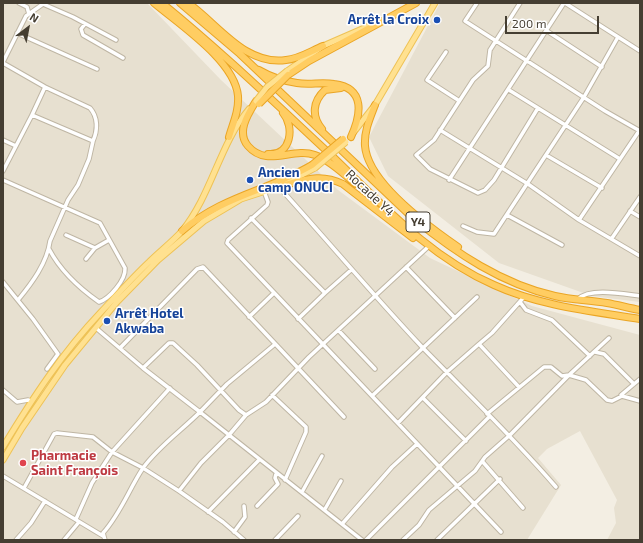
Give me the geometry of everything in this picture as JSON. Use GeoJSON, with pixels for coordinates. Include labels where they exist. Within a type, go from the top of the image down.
{"type":"FeatureCollection","features":[{"type":"Feature","properties":{"kind":"highway"},"geometry":{"type":"LineString","coordinates":[[154,3],[214,54],[228,68],[236,83],[238,97],[237,113],[229,138]]}},
{"type":"Feature","properties":{"kind":"highway","name":"Rocade Y4"},"geometry":{"type":"LineString","coordinates":[[162,3],[215,47],[260,88],[427,246],[465,271],[522,300],[640,319]]}},
{"type":"Feature","properties":{"kind":"highway","name":"Rocade Y4"},"geometry":{"type":"LineString","coordinates":[[180,3],[240,54],[414,219],[440,240],[471,261],[506,278],[555,296],[607,303],[640,310]]}},
{"type":"Feature","properties":{"kind":"highway"},"geometry":{"type":"LineString","coordinates":[[188,3],[241,48],[256,57],[285,61],[296,58],[323,46]]}},
{"type":"Feature","properties":{"kind":"highway"},"geometry":{"type":"LineString","coordinates":[[381,204],[315,155],[300,154],[271,157],[261,156],[252,151],[246,143],[243,134],[245,119],[257,102],[288,73],[416,3]]}},
{"type":"Feature","properties":{"kind":"highway"},"geometry":{"type":"LineString","coordinates":[[182,231],[196,218],[212,209],[313,166],[347,139],[359,119],[360,107],[356,97],[350,90],[335,84],[298,83],[278,80],[261,71],[240,54]]}},
{"type":"Feature","properties":{"kind":"highway"},"geometry":{"type":"LineString","coordinates":[[257,102],[249,120],[246,133],[249,142],[254,149],[262,153],[271,154],[286,146],[291,129],[285,116],[260,88]]}},
{"type":"Feature","properties":{"kind":"highway"},"geometry":{"type":"LineString","coordinates":[[341,151],[318,125],[315,117],[316,102],[325,90],[334,88],[342,89],[354,99],[357,108],[356,118],[347,139]]}},
{"type":"Feature","properties":{"kind":"highway"},"geometry":{"type":"LineString","coordinates":[[375,105],[367,126],[365,146],[370,165],[379,178],[410,210],[438,233],[506,278]]}},
{"type":"Feature","properties":{"kind":"highway"},"geometry":{"type":"LineString","coordinates":[[280,187],[312,178],[330,178],[343,184],[404,232],[427,246]]}},
{"type":"Feature","properties":{"kind":"main road"},"geometry":{"type":"LineString","coordinates":[[288,73],[323,46],[367,27],[410,3]]}},
{"type":"Feature","properties":{"kind":"main road"},"geometry":{"type":"LineString","coordinates":[[347,139],[375,105],[435,3]]}},
{"type":"Feature","properties":{"kind":"main road"},"geometry":{"type":"LineString","coordinates":[[3,447],[58,362],[100,313],[147,263],[182,231],[196,209],[218,168],[229,138],[257,102]]}},
{"type":"Feature","properties":{"kind":"main road"},"geometry":{"type":"LineString","coordinates":[[3,460],[51,384],[96,328],[139,279],[184,237],[204,222],[241,200],[264,191],[280,187],[313,166]]}},
{"type":"Feature","properties":{"kind":"street"},"geometry":{"type":"LineString","coordinates":[[19,3],[27,7],[29,14]]}},
{"type":"Feature","properties":{"kind":"street"},"geometry":{"type":"LineString","coordinates":[[477,3],[465,21],[527,62],[640,131],[579,220]]}},
{"type":"Feature","properties":{"kind":"street"},"geometry":{"type":"LineString","coordinates":[[520,3],[495,40],[490,50],[488,66],[473,80],[458,100],[434,140],[416,155],[430,169],[478,193],[485,190],[501,168],[538,108]]}},
{"type":"Feature","properties":{"kind":"street"},"geometry":{"type":"LineString","coordinates":[[450,180],[564,3],[640,51]]}},
{"type":"Feature","properties":{"kind":"street"},"geometry":{"type":"LineString","coordinates":[[18,300],[34,280],[49,249],[50,241],[65,207],[78,185],[89,159],[97,125],[94,112],[90,108],[3,63],[26,16],[42,4],[73,17],[112,36],[116,40]]}},
{"type":"Feature","properties":{"kind":"street"},"geometry":{"type":"LineString","coordinates":[[85,24],[82,29],[83,35],[123,58]]}},
{"type":"Feature","properties":{"kind":"street"},"geometry":{"type":"LineString","coordinates":[[547,31],[602,67]]}},
{"type":"Feature","properties":{"kind":"street"},"geometry":{"type":"LineString","coordinates":[[17,33],[65,53],[97,69]]}},
{"type":"Feature","properties":{"kind":"street"},"geometry":{"type":"LineString","coordinates":[[463,226],[477,232],[494,234],[508,215],[584,97],[618,37]]}},
{"type":"Feature","properties":{"kind":"street"},"geometry":{"type":"LineString","coordinates":[[446,52],[427,80],[458,100]]}},
{"type":"Feature","properties":{"kind":"street"},"geometry":{"type":"LineString","coordinates":[[3,171],[45,86]]}},
{"type":"Feature","properties":{"kind":"street"},"geometry":{"type":"LineString","coordinates":[[509,90],[620,159]]}},
{"type":"Feature","properties":{"kind":"street"},"geometry":{"type":"LineString","coordinates":[[32,115],[93,141]]}},
{"type":"Feature","properties":{"kind":"street"},"geometry":{"type":"LineString","coordinates":[[440,130],[528,184],[579,220],[612,238],[640,256]]}},
{"type":"Feature","properties":{"kind":"street"},"geometry":{"type":"LineString","coordinates":[[3,140],[16,146]]}},
{"type":"Feature","properties":{"kind":"street"},"geometry":{"type":"LineString","coordinates":[[546,156],[602,188]]}},
{"type":"Feature","properties":{"kind":"street"},"geometry":{"type":"LineString","coordinates":[[3,180],[100,223],[108,240],[125,268],[125,272],[114,289],[99,302],[72,279],[56,262],[49,249]]}},
{"type":"Feature","properties":{"kind":"street"},"geometry":{"type":"LineString","coordinates":[[280,187],[351,270],[488,416],[510,435],[556,487]]}},
{"type":"Feature","properties":{"kind":"street"},"geometry":{"type":"LineString","coordinates":[[264,191],[268,202],[228,240],[227,243],[323,346],[501,532]]}},
{"type":"Feature","properties":{"kind":"street"},"geometry":{"type":"LineString","coordinates":[[612,238],[640,196]]}},
{"type":"Feature","properties":{"kind":"street"},"geometry":{"type":"LineString","coordinates":[[630,211],[640,217]]}},
{"type":"Feature","properties":{"kind":"street"},"geometry":{"type":"LineString","coordinates":[[508,215],[562,245]]}},
{"type":"Feature","properties":{"kind":"street"},"geometry":{"type":"LineString","coordinates":[[251,218],[325,293]]}},
{"type":"Feature","properties":{"kind":"street"},"geometry":{"type":"LineString","coordinates":[[66,235],[95,248]]}},
{"type":"Feature","properties":{"kind":"street"},"geometry":{"type":"LineString","coordinates":[[86,259],[95,248],[108,240]]}},
{"type":"Feature","properties":{"kind":"street"},"geometry":{"type":"LineString","coordinates":[[179,491],[201,463],[230,435],[246,415],[266,402],[297,369],[339,331],[427,246]]}},
{"type":"Feature","properties":{"kind":"street"},"geometry":{"type":"LineString","coordinates":[[120,348],[200,267],[203,267],[274,345],[344,417]]}},
{"type":"Feature","properties":{"kind":"street"},"geometry":{"type":"LineString","coordinates":[[406,267],[454,318]]}},
{"type":"Feature","properties":{"kind":"street"},"geometry":{"type":"LineString","coordinates":[[298,319],[351,270]]}},
{"type":"Feature","properties":{"kind":"street"},"geometry":{"type":"LineString","coordinates":[[3,282],[58,354],[47,369]]}},
{"type":"Feature","properties":{"kind":"street"},"geometry":{"type":"LineString","coordinates":[[249,317],[274,293]]}},
{"type":"Feature","properties":{"kind":"street"},"geometry":{"type":"LineString","coordinates":[[578,299],[584,294],[596,293],[640,296]]}},
{"type":"Feature","properties":{"kind":"street"},"geometry":{"type":"LineString","coordinates":[[372,396],[477,297]]}},
{"type":"Feature","properties":{"kind":"street"},"geometry":{"type":"LineString","coordinates":[[398,423],[447,372],[492,333],[522,300],[526,310],[552,320],[590,356]]}},
{"type":"Feature","properties":{"kind":"street"},"geometry":{"type":"LineString","coordinates":[[96,328],[143,368],[230,435],[276,474],[325,509],[362,540]]}},
{"type":"Feature","properties":{"kind":"street"},"geometry":{"type":"LineString","coordinates":[[339,331],[375,369]]}},
{"type":"Feature","properties":{"kind":"street"},"geometry":{"type":"LineString","coordinates":[[403,540],[419,525],[429,510],[475,470],[482,461],[569,375],[609,338]]}},
{"type":"Feature","properties":{"kind":"street"},"geometry":{"type":"LineString","coordinates":[[143,368],[169,343],[173,343],[221,390],[239,410],[246,415]]}},
{"type":"Feature","properties":{"kind":"street"},"geometry":{"type":"LineString","coordinates":[[479,344],[519,387]]}},
{"type":"Feature","properties":{"kind":"street"},"geometry":{"type":"LineString","coordinates":[[104,538],[103,533],[123,506],[143,468],[154,455],[221,390],[274,345]]}},
{"type":"Feature","properties":{"kind":"street"},"geometry":{"type":"LineString","coordinates":[[595,352],[604,354],[634,384]]}},
{"type":"Feature","properties":{"kind":"street"},"geometry":{"type":"LineString","coordinates":[[366,540],[439,466],[466,441],[488,416],[534,374],[548,366],[562,376],[569,375],[586,380],[607,400],[612,401],[640,379]]}},
{"type":"Feature","properties":{"kind":"street"},"geometry":{"type":"LineString","coordinates":[[64,540],[77,520],[92,483],[112,452],[170,388]]}},
{"type":"Feature","properties":{"kind":"street"},"geometry":{"type":"LineString","coordinates":[[3,390],[17,402],[28,400],[32,401]]}},
{"type":"Feature","properties":{"kind":"street"},"geometry":{"type":"LineString","coordinates":[[272,395],[306,427],[306,432],[285,480]]}},
{"type":"Feature","properties":{"kind":"street"},"geometry":{"type":"LineString","coordinates":[[616,398],[622,396],[640,401]]}},
{"type":"Feature","properties":{"kind":"street"},"geometry":{"type":"LineString","coordinates":[[423,398],[430,407],[437,411],[466,441]]}},
{"type":"Feature","properties":{"kind":"street"},"geometry":{"type":"LineString","coordinates":[[24,488],[54,434],[57,433],[93,437],[112,452],[143,468],[179,491],[244,540]]}},
{"type":"Feature","properties":{"kind":"street"},"geometry":{"type":"LineString","coordinates":[[342,524],[392,467],[418,444]]}},
{"type":"Feature","properties":{"kind":"street"},"geometry":{"type":"LineString","coordinates":[[302,492],[322,456]]}},
{"type":"Feature","properties":{"kind":"street"},"geometry":{"type":"LineString","coordinates":[[208,512],[259,460]]}},
{"type":"Feature","properties":{"kind":"street"},"geometry":{"type":"LineString","coordinates":[[482,461],[523,508]]}},
{"type":"Feature","properties":{"kind":"street"},"geometry":{"type":"LineString","coordinates":[[257,506],[278,484],[275,478],[276,474]]}},
{"type":"Feature","properties":{"kind":"street"},"geometry":{"type":"LineString","coordinates":[[3,476],[72,519],[77,520],[104,538]]}},
{"type":"Feature","properties":{"kind":"street"},"geometry":{"type":"LineString","coordinates":[[437,540],[500,480]]}},
{"type":"Feature","properties":{"kind":"street"},"geometry":{"type":"LineString","coordinates":[[325,509],[341,481]]}},
{"type":"Feature","properties":{"kind":"street"},"geometry":{"type":"LineString","coordinates":[[16,540],[31,523],[45,502]]}},
{"type":"Feature","properties":{"kind":"street"},"geometry":{"type":"LineString","coordinates":[[234,532],[246,517],[244,506]]}},
{"type":"Feature","properties":{"kind":"street"},"geometry":{"type":"LineString","coordinates":[[275,540],[298,516]]}},
{"type":"Feature","properties":{"kind":"shaded area"},"geometry":{"type":"Polygon","coordinates":[[[3,3],[147,3],[221,80],[338,190],[430,258],[532,306],[640,335],[640,540],[607,540],[616,523],[614,508],[617,500],[580,431],[547,449],[538,458],[561,485],[527,540],[3,540],[3,3]]]}},
{"type":"Feature","properties":{"kind":"shaded area"},"geometry":{"type":"Polygon","coordinates":[[[440,3],[640,3],[640,302],[592,296],[499,263],[388,176],[369,137],[440,3]]]}},
{"type":"Feature","properties":{"kind":"place","name":"Arrêt la Croix"},"geometry":{"type":"Point","coordinates":[437,20]}},
{"type":"Feature","properties":{"kind":"place","name":"Ancien camp ONUCI"},"geometry":{"type":"Point","coordinates":[250,180]}},
{"type":"Feature","properties":{"kind":"place","name":"Arrêt Hotel Akwaba"},"geometry":{"type":"Point","coordinates":[107,321]}},
{"type":"Feature","properties":{"kind":"place","name":"Pharmacie Saint François"},"geometry":{"type":"Point","coordinates":[23,463]}}]}
